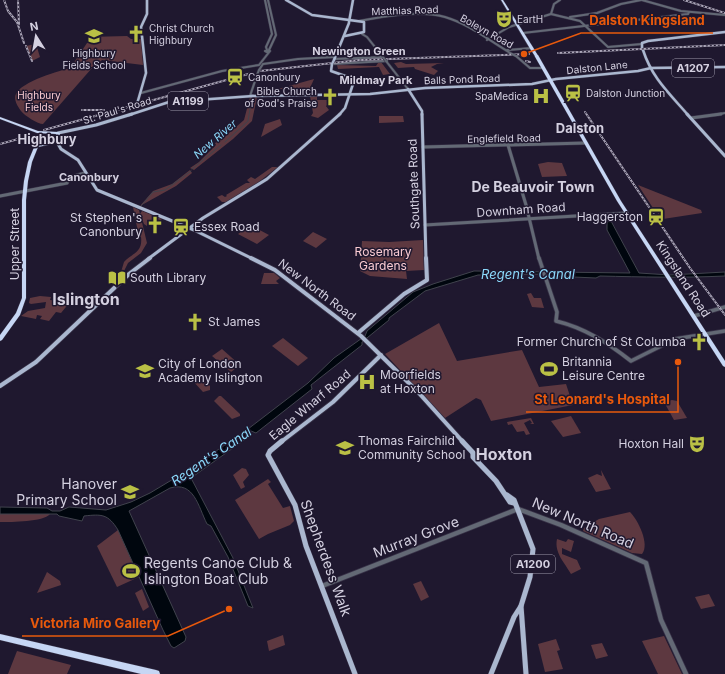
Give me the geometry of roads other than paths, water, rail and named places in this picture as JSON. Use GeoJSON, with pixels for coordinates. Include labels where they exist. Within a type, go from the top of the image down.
{"type":"FeatureCollection","features":[{"type":"Feature","properties":{"kind":"highway","name":"Kingsland Road"},"geometry":{"type":"LineString","coordinates":[[502,0],[532,48],[542,68],[551,80],[561,102],[626,212],[725,365]]}},
{"type":"Feature","properties":{"kind":"highway"},"geometry":{"type":"LineString","coordinates":[[0,118],[41,133],[56,134],[57,142]]}},
{"type":"Feature","properties":{"kind":"highway","name":"Upper Street"},"geometry":{"type":"LineString","coordinates":[[0,338],[18,314],[24,298],[25,191],[29,165],[38,145],[57,142]]}},
{"type":"Feature","properties":{"kind":"highway"},"geometry":{"type":"LineString","coordinates":[[0,638],[139,672],[156,674]]}},
{"type":"Feature","properties":{"kind":"main road"},"geometry":{"type":"LineString","coordinates":[[135,109],[146,73],[141,27],[147,14],[147,0]]}},
{"type":"Feature","properties":{"kind":"main road"},"geometry":{"type":"LineString","coordinates":[[286,0],[312,15],[343,19],[349,22],[366,21],[364,33],[345,36]]}},
{"type":"Feature","properties":{"kind":"main road"},"geometry":{"type":"LineString","coordinates":[[0,386],[19,374],[51,348],[116,285],[208,215],[259,184],[281,167],[340,114],[345,108],[354,81],[351,78],[331,71],[336,50],[346,33],[353,0]]}},
{"type":"Feature","properties":{"kind":"main road"},"geometry":{"type":"LineString","coordinates":[[642,44],[658,40],[725,32]]}},
{"type":"Feature","properties":{"kind":"main road"},"geometry":{"type":"LineString","coordinates":[[346,33],[350,35]]}},
{"type":"Feature","properties":{"kind":"main road","name":"Dalston Lane"},"geometry":{"type":"LineString","coordinates":[[551,80],[645,69],[650,67],[642,49],[642,44]]}},
{"type":"Feature","properties":{"kind":"main road"},"geometry":{"type":"LineString","coordinates":[[650,67],[652,72],[725,156]]}},
{"type":"Feature","properties":{"kind":"main road","name":"A1207"},"geometry":{"type":"LineString","coordinates":[[650,67],[725,67]]}},
{"type":"Feature","properties":{"kind":"main road"},"geometry":{"type":"LineString","coordinates":[[645,69],[652,72]]}},
{"type":"Feature","properties":{"kind":"main road","name":"Balls Pond Road"},"geometry":{"type":"LineString","coordinates":[[348,96],[408,89],[532,84],[551,80]]}},
{"type":"Feature","properties":{"kind":"main road","name":"Southgate Road"},"geometry":{"type":"LineString","coordinates":[[360,335],[404,294],[426,282],[427,277],[422,112],[408,89]]}},
{"type":"Feature","properties":{"kind":"main road","name":"St. Paul's Road"},"geometry":{"type":"LineString","coordinates":[[56,134],[87,128],[128,116],[135,109],[172,102],[250,96],[343,94],[348,96]]}},
{"type":"Feature","properties":{"kind":"main road","name":"A1200"},"geometry":{"type":"LineString","coordinates":[[57,142],[61,149],[78,160],[97,190],[190,228]]}},
{"type":"Feature","properties":{"kind":"main road","name":"New North Road"},"geometry":{"type":"LineString","coordinates":[[190,228],[275,270],[366,340],[382,355],[473,454],[473,457],[478,460],[507,495],[510,502],[514,503],[518,509]]}},
{"type":"Feature","properties":{"kind":"main road","name":"Eagle Wharf Road"},"geometry":{"type":"LineString","coordinates":[[268,453],[333,402],[382,355]]}},
{"type":"Feature","properties":{"kind":"main road","name":"Shepherdess Walk"},"geometry":{"type":"LineString","coordinates":[[268,453],[268,458],[290,494],[306,546],[333,613],[355,674]]}},
{"type":"Feature","properties":{"kind":"main road","name":"A1200"},"geometry":{"type":"LineString","coordinates":[[491,674],[530,577],[533,549],[529,532],[518,509]]}},
{"type":"Feature","properties":{"kind":"main road","name":"A1200"},"geometry":{"type":"LineString","coordinates":[[519,607],[522,620],[526,674]]}},
{"type":"Feature","properties":{"kind":"main road"},"geometry":{"type":"LineString","coordinates":[[514,617],[522,620]]}},
{"type":"Feature","properties":{"kind":"street"},"geometry":{"type":"LineString","coordinates":[[265,0],[272,34],[266,47],[268,51]]}},
{"type":"Feature","properties":{"kind":"street"},"geometry":{"type":"LineString","coordinates":[[250,96],[261,64],[276,35],[268,0]]}},
{"type":"Feature","properties":{"kind":"street"},"geometry":{"type":"LineString","coordinates":[[551,14],[553,12],[554,4],[560,0]]}},
{"type":"Feature","properties":{"kind":"street"},"geometry":{"type":"LineString","coordinates":[[569,17],[601,12],[621,4],[642,0],[689,12],[725,15]]}},
{"type":"Feature","properties":{"kind":"street"},"geometry":{"type":"LineString","coordinates":[[523,33],[587,27],[688,14],[689,12]]}},
{"type":"Feature","properties":{"kind":"street"},"geometry":{"type":"LineString","coordinates":[[487,40],[505,29],[517,24],[551,14],[569,17],[580,21],[608,48],[642,44]]}},
{"type":"Feature","properties":{"kind":"street"},"geometry":{"type":"LineString","coordinates":[[580,21],[586,15]]}},
{"type":"Feature","properties":{"kind":"street","name":"Matthias Road"},"geometry":{"type":"LineString","coordinates":[[366,21],[412,16],[444,17]]}},
{"type":"Feature","properties":{"kind":"street","name":"Boleyn Road"},"geometry":{"type":"LineString","coordinates":[[444,17],[460,24],[506,50],[530,68],[542,68]]}},
{"type":"Feature","properties":{"kind":"street"},"geometry":{"type":"LineString","coordinates":[[364,33],[408,89]]}},
{"type":"Feature","properties":{"kind":"street"},"geometry":{"type":"LineString","coordinates":[[506,50],[532,48]]}},
{"type":"Feature","properties":{"kind":"street"},"geometry":{"type":"LineString","coordinates":[[141,93],[222,71],[261,64],[298,59],[383,57]]}},
{"type":"Feature","properties":{"kind":"street"},"geometry":{"type":"LineString","coordinates":[[332,64],[386,61]]}},
{"type":"Feature","properties":{"kind":"street"},"geometry":{"type":"LineString","coordinates":[[692,118],[725,113]]}},
{"type":"Feature","properties":{"kind":"street","name":"Englefield Road"},"geometry":{"type":"LineString","coordinates":[[423,147],[508,147],[586,143]]}},
{"type":"Feature","properties":{"kind":"street"},"geometry":{"type":"LineString","coordinates":[[508,147],[529,218],[542,271],[557,312],[556,321],[575,325],[589,331],[631,361],[675,340],[725,331]]}},
{"type":"Feature","properties":{"kind":"street"},"geometry":{"type":"LineString","coordinates":[[0,196],[68,183],[70,177],[85,173]]}},
{"type":"Feature","properties":{"kind":"street","name":"Downham Road"},"geometry":{"type":"LineString","coordinates":[[425,225],[626,212]]}},
{"type":"Feature","properties":{"kind":"street"},"geometry":{"type":"LineString","coordinates":[[694,316],[725,307]]}},
{"type":"Feature","properties":{"kind":"street","name":"Murray Grove"},"geometry":{"type":"LineString","coordinates":[[322,586],[518,509]]}},
{"type":"Feature","properties":{"kind":"street","name":"New North Road"},"geometry":{"type":"LineString","coordinates":[[518,509],[551,520],[646,563],[661,620],[686,674]]}},
{"type":"Feature","properties":{"kind":"water","name":"Regent's Canal"},"geometry":{"type":"Polygon","coordinates":[[[611,221],[639,273],[670,275],[725,272],[725,276],[600,276],[596,278],[551,276],[546,274],[478,275],[425,291],[389,318],[389,320],[362,342],[362,345],[311,385],[312,389],[256,433],[251,431],[246,435],[247,438],[191,478],[233,558],[253,608],[248,606],[228,557],[211,526],[207,524],[198,503],[185,488],[170,488],[129,511],[186,637],[185,641],[174,648],[171,646],[163,630],[118,530],[108,518],[100,515],[84,516],[82,521],[59,516],[57,514],[0,514],[0,507],[47,508],[52,511],[60,511],[69,507],[106,510],[131,502],[150,493],[190,469],[248,429],[308,383],[334,358],[365,336],[367,331],[413,292],[433,284],[474,271],[630,273],[607,230],[607,222],[611,221]]]}},
{"type":"Feature","properties":{"kind":"waterway","name":"New River"},"geometry":{"type":"LineString","coordinates":[[225,142],[248,121],[252,97]]}},
{"type":"Feature","properties":{"kind":"waterway","name":"New River"},"geometry":{"type":"LineString","coordinates":[[192,169],[221,145]]}},
{"type":"Feature","properties":{"kind":"waterway","name":"New River"},"geometry":{"type":"LineString","coordinates":[[141,206],[153,192],[165,190],[191,171]]}},
{"type":"Feature","properties":{"kind":"railway"},"geometry":{"type":"LineString","coordinates":[[4,0],[8,11],[17,22],[24,43]]}},
{"type":"Feature","properties":{"kind":"railway"},"geometry":{"type":"LineString","coordinates":[[18,0],[19,24]]}},
{"type":"Feature","properties":{"kind":"railway"},"geometry":{"type":"LineString","coordinates":[[684,0],[725,13]]}},
{"type":"Feature","properties":{"kind":"railway"},"geometry":{"type":"LineString","coordinates":[[558,53],[725,45]]}},
{"type":"Feature","properties":{"kind":"railway"},"geometry":{"type":"LineString","coordinates":[[26,46],[32,61]]}},
{"type":"Feature","properties":{"kind":"railway"},"geometry":{"type":"LineString","coordinates":[[260,71],[360,60],[529,54]]}},
{"type":"Feature","properties":{"kind":"railway"},"geometry":{"type":"LineString","coordinates":[[526,61],[530,62]]}},
{"type":"Feature","properties":{"kind":"railway"},"geometry":{"type":"LineString","coordinates":[[44,130],[252,73]]}},
{"type":"Feature","properties":{"kind":"railway"},"geometry":{"type":"LineString","coordinates":[[82,110],[104,110]]}},
{"type":"Feature","properties":{"kind":"railway"},"geometry":{"type":"LineString","coordinates":[[585,112],[690,268],[725,315]]}},
{"type":"Feature","properties":{"kind":"railway"},"geometry":{"type":"LineString","coordinates":[[0,144],[22,138]]}},
{"type":"Feature","properties":{"kind":"place","name":"EartH"},"geometry":{"type":"Point","coordinates":[504,19]}},
{"type":"Feature","properties":{"kind":"place","name":"Christ Church Highbury"},"geometry":{"type":"Point","coordinates":[136,34]}},
{"type":"Feature","properties":{"kind":"place","name":"Highbury Fields School"},"geometry":{"type":"Point","coordinates":[94,36]}},
{"type":"Feature","properties":{"kind":"place","name":"Dalston Kingsland"},"geometry":{"type":"Point","coordinates":[524,54]}},
{"type":"Feature","properties":{"kind":"place","name":"Canonbury"},"geometry":{"type":"Point","coordinates":[235,77]}},
{"type":"Feature","properties":{"kind":"place","name":"Dalston Junction"},"geometry":{"type":"Point","coordinates":[573,93]}},
{"type":"Feature","properties":{"kind":"place","name":"SpaMedica"},"geometry":{"type":"Point","coordinates":[541,96]}},
{"type":"Feature","properties":{"kind":"place","name":"Bible Church of God's Praise"},"geometry":{"type":"Point","coordinates":[330,97]}},
{"type":"Feature","properties":{"kind":"place","name":"Haggerston"},"geometry":{"type":"Point","coordinates":[656,217]}},
{"type":"Feature","properties":{"kind":"place","name":"St Stephen's Canonbury"},"geometry":{"type":"Point","coordinates":[155,225]}},
{"type":"Feature","properties":{"kind":"place","name":"Essex Road"},"geometry":{"type":"Point","coordinates":[181,227]}},
{"type":"Feature","properties":{"kind":"place","name":"South Library"},"geometry":{"type":"Point","coordinates":[117,278]}},
{"type":"Feature","properties":{"kind":"place","name":"St James"},"geometry":{"type":"Point","coordinates":[195,322]}},
{"type":"Feature","properties":{"kind":"place","name":"Former Church of St Columba"},"geometry":{"type":"Point","coordinates":[699,342]}},
{"type":"Feature","properties":{"kind":"place","name":"St Leonard's Hospital"},"geometry":{"type":"Point","coordinates":[678,362]}},
{"type":"Feature","properties":{"kind":"place","name":"Britannia Leisure Centre"},"geometry":{"type":"Point","coordinates":[549,369]}},
{"type":"Feature","properties":{"kind":"place","name":"City of London Academy Islington"},"geometry":{"type":"Point","coordinates":[145,371]}},
{"type":"Feature","properties":{"kind":"place","name":"Moorfields at Hoxton"},"geometry":{"type":"Point","coordinates":[367,382]}},
{"type":"Feature","properties":{"kind":"place","name":"Hoxton Hall"},"geometry":{"type":"Point","coordinates":[697,444]}},
{"type":"Feature","properties":{"kind":"place","name":"Thomas Fairchild Community School"},"geometry":{"type":"Point","coordinates":[345,448]}},
{"type":"Feature","properties":{"kind":"place","name":"Hanover Primary School"},"geometry":{"type":"Point","coordinates":[130,492]}},
{"type":"Feature","properties":{"kind":"place","name":"Regents Canoe Club & Islington Boat Club"},"geometry":{"type":"Point","coordinates":[131,571]}},
{"type":"Feature","properties":{"kind":"place","name":"Victoria Miro Gallery"},"geometry":{"type":"Point","coordinates":[229,609]}},
{"type":"Feature","properties":{"kind":"district","name":"Newington Green"},"geometry":{"type":"Point","coordinates":[359,51]}},
{"type":"Feature","properties":{"kind":"district","name":"Mildmay Park"},"geometry":{"type":"Point","coordinates":[376,80]}},
{"type":"Feature","properties":{"kind":"district","name":"Dalston"},"geometry":{"type":"Point","coordinates":[580,128]}},
{"type":"Feature","properties":{"kind":"district","name":"Highbury"},"geometry":{"type":"Point","coordinates":[47,139]}},
{"type":"Feature","properties":{"kind":"district","name":"Canonbury"},"geometry":{"type":"Point","coordinates":[89,177]}},
{"type":"Feature","properties":{"kind":"district","name":"De Beauvoir Town"},"geometry":{"type":"Point","coordinates":[533,187]}},
{"type":"Feature","properties":{"kind":"district","name":"Islington"},"geometry":{"type":"Point","coordinates":[86,299]}},
{"type":"Feature","properties":{"kind":"district","name":"Hoxton"},"geometry":{"type":"Point","coordinates":[504,454]}},
{"type":"Feature","properties":{"kind":"park label","name":"Highbury Fields"},"geometry":{"type":"Point","coordinates":[39,100]}},
{"type":"Feature","properties":{"kind":"park label","name":"Rosemary Gardens"},"geometry":{"type":"Point","coordinates":[383,259]}}]}
